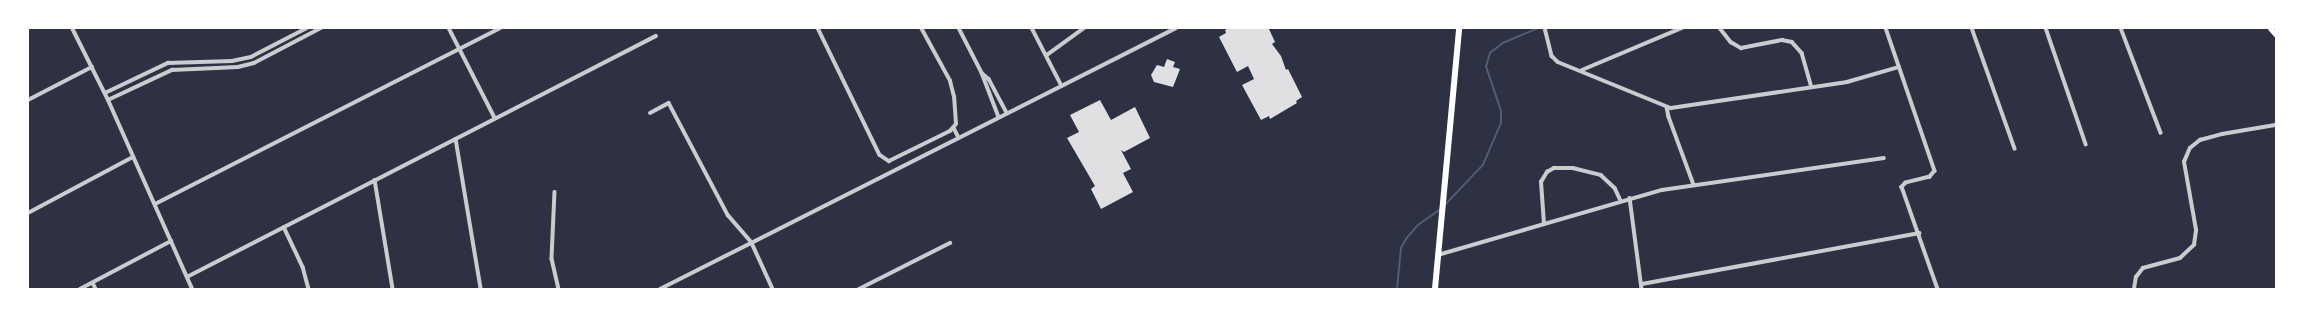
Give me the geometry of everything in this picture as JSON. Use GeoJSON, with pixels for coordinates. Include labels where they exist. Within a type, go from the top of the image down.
{"type":"FeatureCollection","features":[{"type":"Feature","properties":{"kind":"main road"},"geometry":{"type":"LineString","coordinates":[[1435,289],[1459,28]]}},
{"type":"Feature","properties":{"kind":"main road"},"geometry":{"type":"LineString","coordinates":[[2270,28],[2276,35]]}},
{"type":"Feature","properties":{"kind":"street"},"geometry":{"type":"LineString","coordinates":[[72,28],[105,93],[192,289]]}},
{"type":"Feature","properties":{"kind":"street"},"geometry":{"type":"LineString","coordinates":[[105,93],[161,65],[177,61],[238,60],[259,53],[307,28],[310,34]]}},
{"type":"Feature","properties":{"kind":"street"},"geometry":{"type":"LineString","coordinates":[[108,100],[163,72],[178,68],[238,67],[262,59],[321,28]]}},
{"type":"Feature","properties":{"kind":"street"},"geometry":{"type":"LineString","coordinates":[[449,28],[495,118]]}},
{"type":"Feature","properties":{"kind":"street"},"geometry":{"type":"LineString","coordinates":[[155,204],[500,28]]}},
{"type":"Feature","properties":{"kind":"street"},"geometry":{"type":"LineString","coordinates":[[818,28],[882,158],[895,160],[954,128]]}},
{"type":"Feature","properties":{"kind":"street"},"geometry":{"type":"LineString","coordinates":[[921,28],[932,44],[953,88],[956,117],[954,128],[959,138]]}},
{"type":"Feature","properties":{"kind":"street"},"geometry":{"type":"LineString","coordinates":[[959,28],[982,73],[999,118]]}},
{"type":"Feature","properties":{"kind":"street"},"geometry":{"type":"LineString","coordinates":[[1032,28],[1062,86]]}},
{"type":"Feature","properties":{"kind":"street"},"geometry":{"type":"LineString","coordinates":[[1047,55],[1084,28]]}},
{"type":"Feature","properties":{"kind":"street"},"geometry":{"type":"LineString","coordinates":[[660,289],[1176,28]]}},
{"type":"Feature","properties":{"kind":"street"},"geometry":{"type":"LineString","coordinates":[[1582,70],[1682,28]]}},
{"type":"Feature","properties":{"kind":"street"},"geometry":{"type":"LineString","coordinates":[[1720,28],[1731,42],[1741,48],[1782,40],[1792,42],[1802,53],[1812,87]]}},
{"type":"Feature","properties":{"kind":"street"},"geometry":{"type":"LineString","coordinates":[[1886,28],[1935,168],[1933,175],[1902,185],[1938,289]]}},
{"type":"Feature","properties":{"kind":"street"},"geometry":{"type":"LineString","coordinates":[[1972,28],[2015,149]]}},
{"type":"Feature","properties":{"kind":"street"},"geometry":{"type":"LineString","coordinates":[[2046,28],[2086,144]]}},
{"type":"Feature","properties":{"kind":"street"},"geometry":{"type":"LineString","coordinates":[[2121,28],[2161,133]]}},
{"type":"Feature","properties":{"kind":"street"},"geometry":{"type":"LineString","coordinates":[[1545,30],[1554,60],[1582,70],[1667,107],[1673,108],[1848,82],[1899,67]]}},
{"type":"Feature","properties":{"kind":"street"},"geometry":{"type":"LineString","coordinates":[[187,277],[656,36]]}},
{"type":"Feature","properties":{"kind":"street"},"geometry":{"type":"LineString","coordinates":[[259,53],[262,59]]}},
{"type":"Feature","properties":{"kind":"street"},"geometry":{"type":"LineString","coordinates":[[209,61],[210,68]]}},
{"type":"Feature","properties":{"kind":"street"},"geometry":{"type":"LineString","coordinates":[[161,65],[163,72]]}},
{"type":"Feature","properties":{"kind":"street"},"geometry":{"type":"LineString","coordinates":[[28,100],[92,67]]}},
{"type":"Feature","properties":{"kind":"street"},"geometry":{"type":"LineString","coordinates":[[982,73],[989,78],[1007,113]]}},
{"type":"Feature","properties":{"kind":"street"},"geometry":{"type":"LineString","coordinates":[[650,113],[669,104],[677,116],[728,215],[752,243],[773,289]]}},
{"type":"Feature","properties":{"kind":"street"},"geometry":{"type":"LineString","coordinates":[[1667,107],[1669,117],[1694,185]]}},
{"type":"Feature","properties":{"kind":"street"},"geometry":{"type":"LineString","coordinates":[[2134,289],[2136,277],[2144,268],[2180,258],[2194,245],[2196,230],[2184,162],[2190,148],[2200,140],[2222,134],[2276,125]]}},
{"type":"Feature","properties":{"kind":"street"},"geometry":{"type":"LineString","coordinates":[[456,139],[481,289]]}},
{"type":"Feature","properties":{"kind":"street"},"geometry":{"type":"LineString","coordinates":[[28,213],[133,157]]}},
{"type":"Feature","properties":{"kind":"street"},"geometry":{"type":"LineString","coordinates":[[1438,255],[1630,198],[1694,185],[1884,158]]}},
{"type":"Feature","properties":{"kind":"street"},"geometry":{"type":"LineString","coordinates":[[1544,224],[1541,182],[1547,172],[1554,168],[1573,168],[1601,175],[1615,188],[1621,201]]}},
{"type":"Feature","properties":{"kind":"street"},"geometry":{"type":"LineString","coordinates":[[375,180],[393,289]]}},
{"type":"Feature","properties":{"kind":"street"},"geometry":{"type":"LineString","coordinates":[[555,192],[552,259],[559,289]]}},
{"type":"Feature","properties":{"kind":"street"},"geometry":{"type":"LineString","coordinates":[[1630,198],[1642,289]]}},
{"type":"Feature","properties":{"kind":"street"},"geometry":{"type":"LineString","coordinates":[[284,227],[303,267],[308,289]]}},
{"type":"Feature","properties":{"kind":"street"},"geometry":{"type":"LineString","coordinates":[[1642,284],[1918,233]]}},
{"type":"Feature","properties":{"kind":"street"},"geometry":{"type":"LineString","coordinates":[[80,289],[171,242]]}},
{"type":"Feature","properties":{"kind":"street"},"geometry":{"type":"LineString","coordinates":[[859,289],[950,243]]}},
{"type":"Feature","properties":{"kind":"street"},"geometry":{"type":"LineString","coordinates":[[93,283],[96,289]]}},
{"type":"Feature","properties":{"kind":"building"},"geometry":{"type":"Polygon","coordinates":[[[1229,28],[1269,29],[1275,42],[1272,44],[1281,56],[1286,70],[1288,69],[1302,97],[1296,101],[1297,103],[1270,119],[1269,116],[1261,120],[1242,85],[1254,79],[1248,66],[1237,72],[1219,37],[1226,33],[1225,30],[1229,28]]]}},
{"type":"Feature","properties":{"kind":"building"},"geometry":{"type":"Polygon","coordinates":[[[1167,59],[1175,62],[1173,67],[1180,69],[1173,87],[1154,82],[1151,75],[1157,65],[1164,67],[1167,59]]]}},
{"type":"Feature","properties":{"kind":"building"},"geometry":{"type":"Polygon","coordinates":[[[1100,100],[1111,120],[1135,107],[1150,138],[1124,152],[1121,150],[1131,169],[1123,173],[1133,192],[1101,209],[1091,189],[1095,186],[1067,138],[1079,132],[1070,115],[1100,100]]]}},
{"type":"Feature","properties":{"kind":"waterway"},"geometry":{"type":"LineString","coordinates":[[1445,205],[1483,165],[1501,123],[1501,111],[1486,67],[1490,53],[1503,43],[1539,28]]}},
{"type":"Feature","properties":{"kind":"waterway"},"geometry":{"type":"LineString","coordinates":[[1397,289],[1401,248],[1406,239],[1418,225],[1441,209]]}}]}
